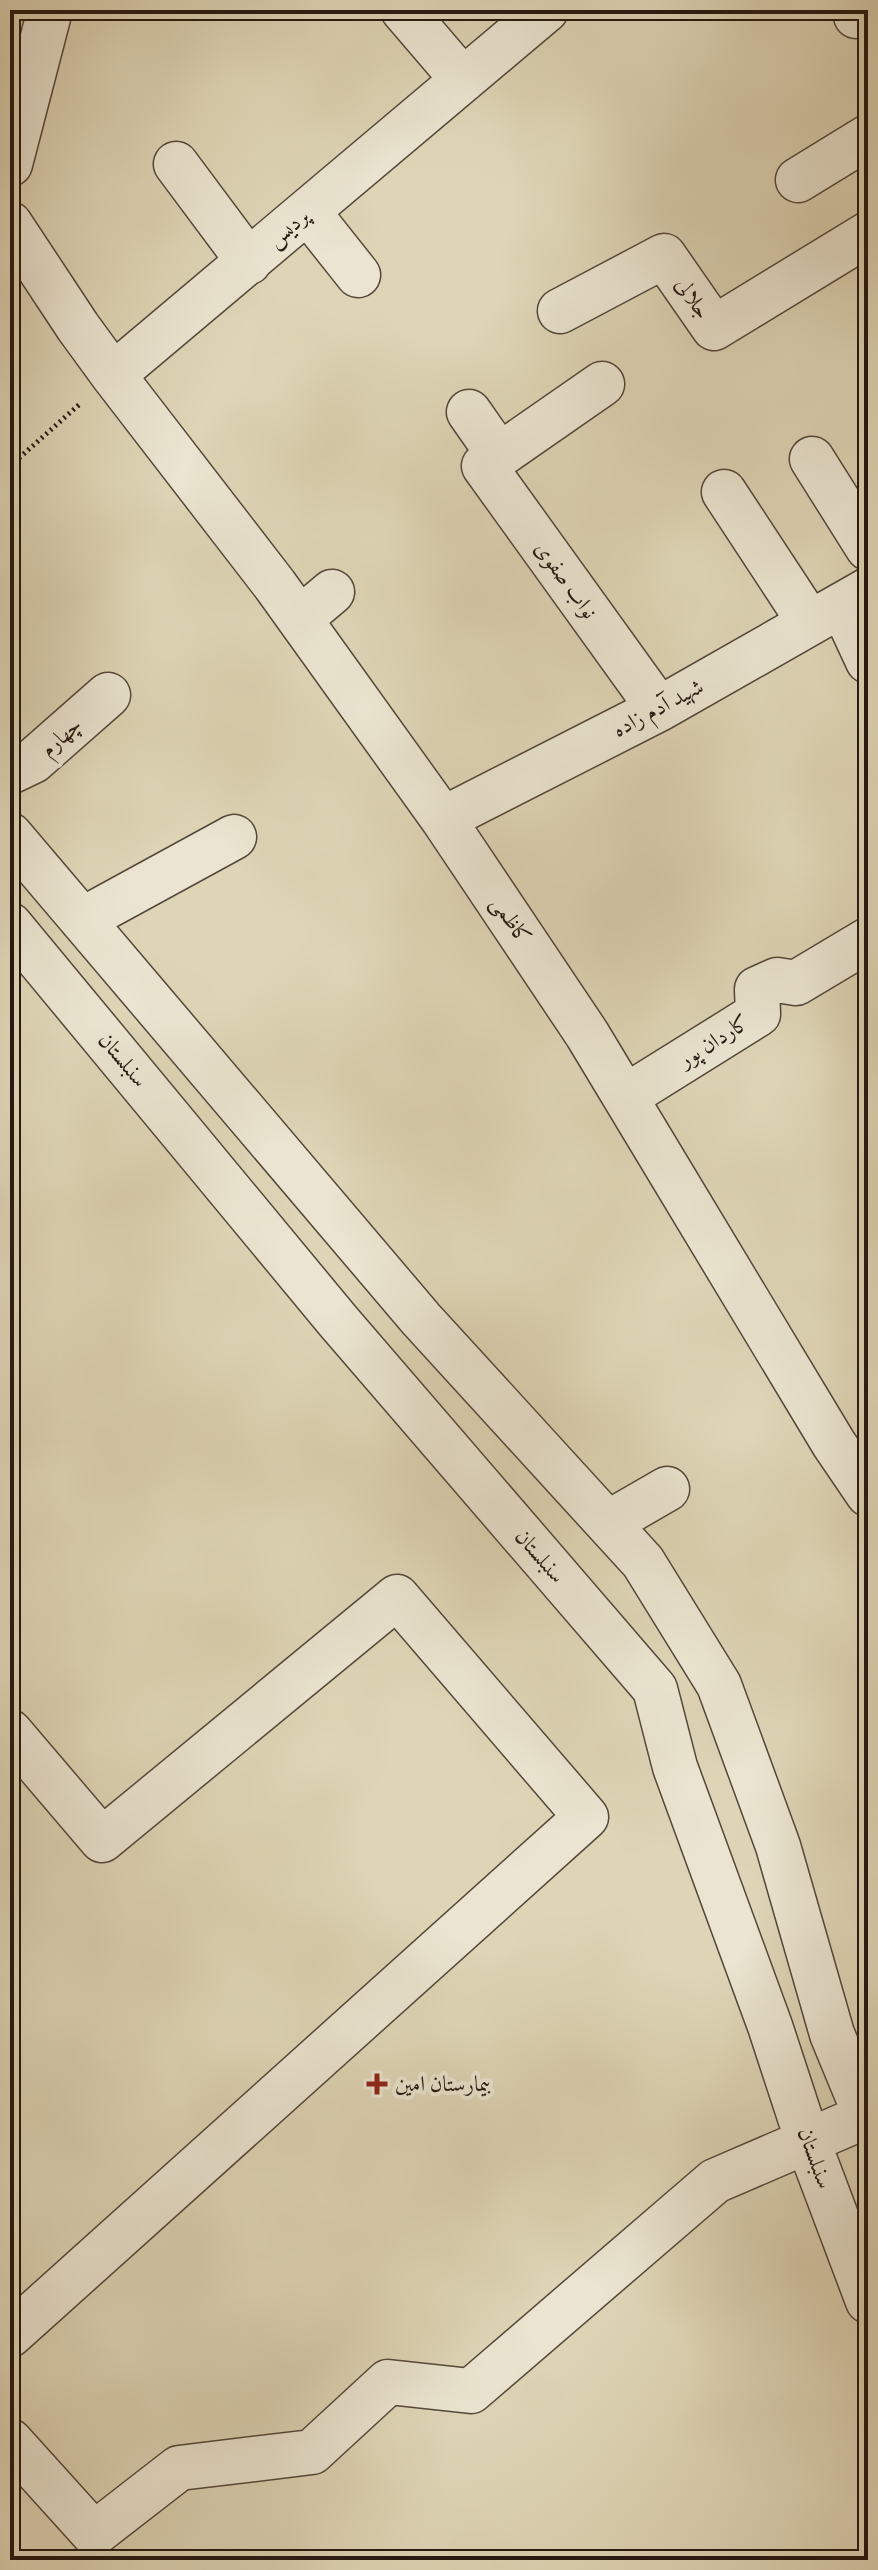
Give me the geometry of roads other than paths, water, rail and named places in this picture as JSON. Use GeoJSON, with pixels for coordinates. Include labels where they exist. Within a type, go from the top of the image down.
{"type":"FeatureCollection","features":[{"type":"Feature","properties":{"kind":"street"},"geometry":{"type":"LineString","coordinates":[[10,164],[50,10]]}},
{"type":"Feature","properties":{"kind":"street"},"geometry":{"type":"LineString","coordinates":[[403,10],[463,80]]}},
{"type":"Feature","properties":{"kind":"street","name":"پردیس"},"geometry":{"type":"LineString","coordinates":[[113,375],[546,10]]}},
{"type":"Feature","properties":{"kind":"street"},"geometry":{"type":"LineString","coordinates":[[798,180],[868,137]]}},
{"type":"Feature","properties":{"kind":"street"},"geometry":{"type":"LineString","coordinates":[[176,164],[249,262]]}},
{"type":"Feature","properties":{"kind":"street"},"geometry":{"type":"LineString","coordinates":[[308,212],[358,275]]}},
{"type":"Feature","properties":{"kind":"street","name":"کاظمی"},"geometry":{"type":"LineString","coordinates":[[10,224],[113,375],[316,605],[443,819],[587,1034],[834,1444],[868,1494]]}},
{"type":"Feature","properties":{"kind":"street","name":"جلالی"},"geometry":{"type":"LineString","coordinates":[[560,311],[664,256],[714,328],[868,234]]}},
{"type":"Feature","properties":{"kind":"street"},"geometry":{"type":"LineString","coordinates":[[469,412],[499,455],[602,384]]}},
{"type":"Feature","properties":{"kind":"street","name":"نواب صفوی"},"geometry":{"type":"LineString","coordinates":[[499,455],[484,466],[659,709]]}},
{"type":"Feature","properties":{"kind":"street"},"geometry":{"type":"LineString","coordinates":[[812,459],[868,548]]}},
{"type":"Feature","properties":{"kind":"street"},"geometry":{"type":"LineString","coordinates":[[724,492],[840,606],[868,661]]}},
{"type":"Feature","properties":{"kind":"street","name":"شهید آدم زاده"},"geometry":{"type":"LineString","coordinates":[[443,819],[659,709],[840,606]]}},
{"type":"Feature","properties":{"kind":"street","name":"چهارم"},"geometry":{"type":"LineString","coordinates":[[10,772],[33,761],[108,695]]}},
{"type":"Feature","properties":{"kind":"street"},"geometry":{"type":"LineString","coordinates":[[10,835],[421,1319],[643,1562],[719,1685],[778,1846],[832,2034],[867,2118],[715,2181],[471,2391],[388,2382],[312,2452],[179,2468],[94,2534],[10,2441]]}},
{"type":"Feature","properties":{"kind":"street"},"geometry":{"type":"LineString","coordinates":[[82,920],[234,837]]}},
{"type":"Feature","properties":{"kind":"street","name":"سنبلستان"},"geometry":{"type":"LineString","coordinates":[[10,925],[338,1321],[655,1689],[675,1767],[868,2301]]}},
{"type":"Feature","properties":{"kind":"street","name":"کاردان پور"},"geometry":{"type":"LineString","coordinates":[[625,1097],[758,1014],[757,989],[777,980],[796,983],[868,940]]}},
{"type":"Feature","properties":{"kind":"street"},"geometry":{"type":"LineString","coordinates":[[608,1523],[667,1489]]}},
{"type":"Feature","properties":{"kind":"street"},"geometry":{"type":"LineString","coordinates":[[10,1732],[102,1840],[397,1597],[586,1817],[10,2335]]}},
{"type":"Feature","properties":{"kind":"place","name":"بیمارستان امین"},"geometry":{"type":"Point","coordinates":[377,2084]}}]}
